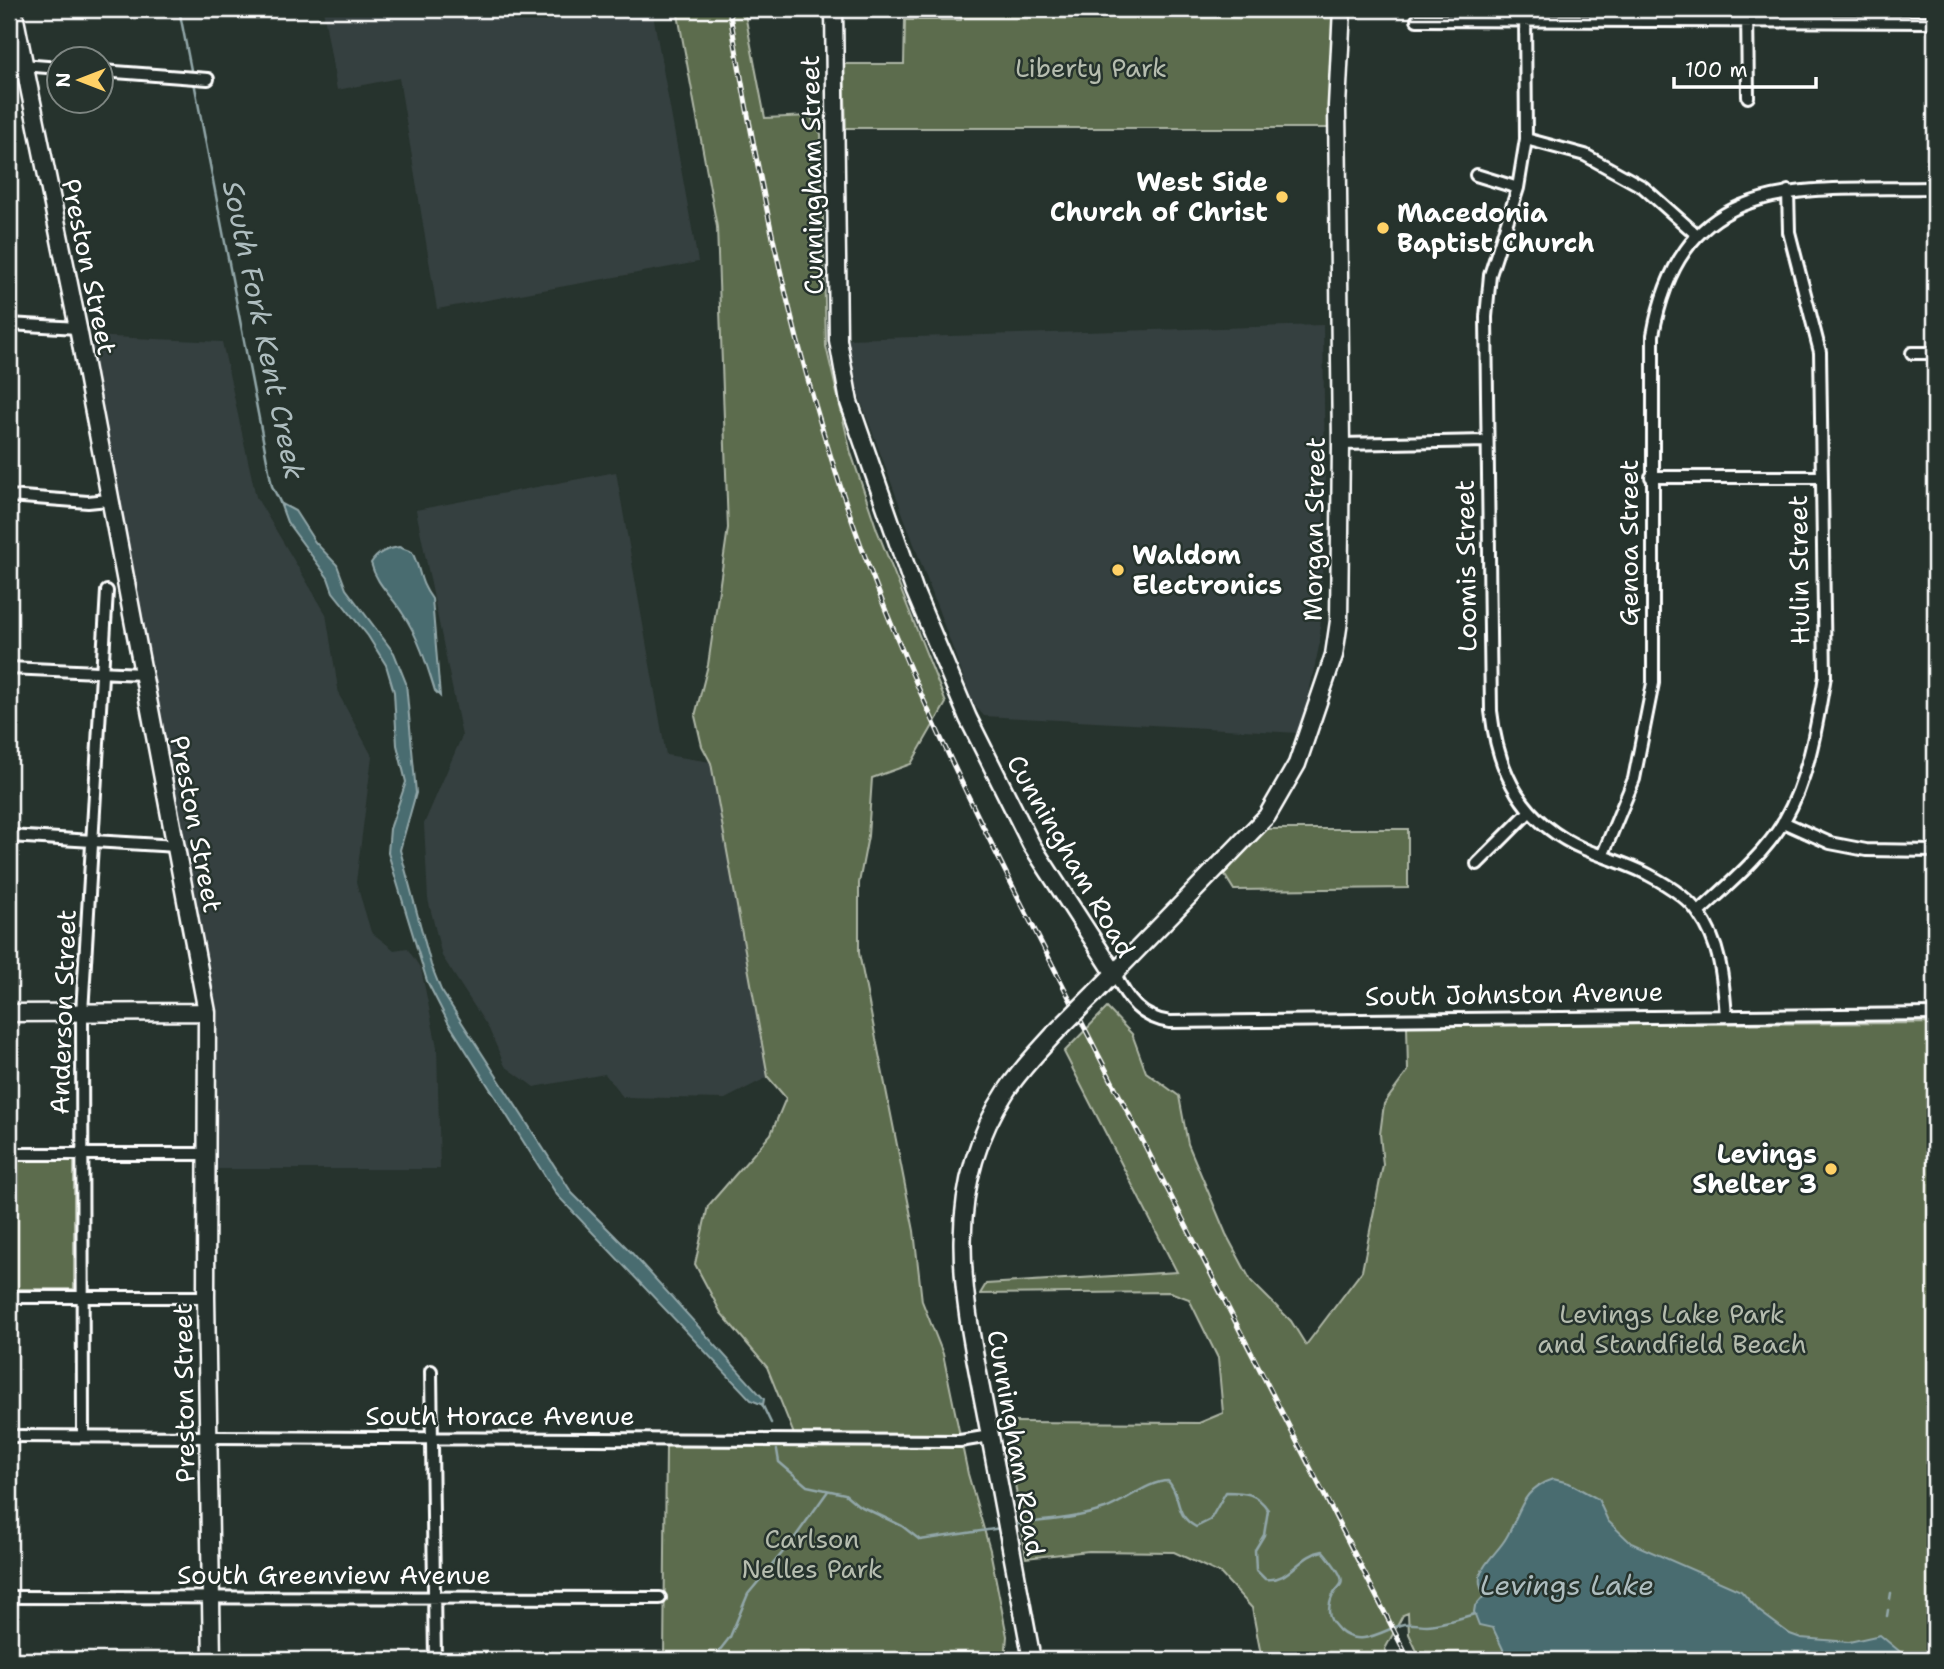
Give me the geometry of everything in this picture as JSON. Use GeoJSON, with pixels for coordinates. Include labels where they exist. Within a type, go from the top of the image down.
{"type":"FeatureCollection","features":[{"type":"Feature","properties":{"kind":"street","name":"Preston Street"},"geometry":{"type":"LineString","coordinates":[[13,9],[15,65],[78,328],[108,500],[207,1012],[206,1297],[212,1660]]}},
{"type":"Feature","properties":{"kind":"street","name":"Cunningham Street"},"geometry":{"type":"LineString","coordinates":[[834,9],[838,340]]}},
{"type":"Feature","properties":{"kind":"street","name":"Morgan Street"},"geometry":{"type":"LineString","coordinates":[[1115,974],[1259,827],[1297,764],[1334,654],[1339,621],[1341,444],[1337,106],[1342,9]]}},
{"type":"Feature","properties":{"kind":"street"},"geometry":{"type":"LineString","coordinates":[[1747,9],[1748,97]]}},
{"type":"Feature","properties":{"kind":"street"},"geometry":{"type":"LineString","coordinates":[[1417,20],[1525,14],[1747,21],[1935,22]]}},
{"type":"Feature","properties":{"kind":"street","name":"Loomis Street"},"geometry":{"type":"LineString","coordinates":[[1525,14],[1526,139],[1518,188],[1490,275],[1486,317],[1491,711],[1495,747],[1509,784],[1530,811],[1557,834],[1668,885],[1699,912],[1722,968],[1726,1016]]}},
{"type":"Feature","properties":{"kind":"street"},"geometry":{"type":"LineString","coordinates":[[15,65],[46,67]]}},
{"type":"Feature","properties":{"kind":"street"},"geometry":{"type":"LineString","coordinates":[[116,72],[208,79]]}},
{"type":"Feature","properties":{"kind":"street"},"geometry":{"type":"LineString","coordinates":[[1526,139],[1585,155],[1643,187],[1697,235],[1739,205],[1788,191],[1935,188]]}},
{"type":"Feature","properties":{"kind":"street"},"geometry":{"type":"LineString","coordinates":[[1476,175],[1518,188]]}},
{"type":"Feature","properties":{"kind":"street","name":"Hulin Street"},"geometry":{"type":"LineString","coordinates":[[1699,912],[1736,877],[1783,822],[1802,778],[1817,729],[1825,676],[1820,352],[1789,232],[1788,191]]}},
{"type":"Feature","properties":{"kind":"street","name":"Genoa Street"},"geometry":{"type":"LineString","coordinates":[[1602,854],[1634,779],[1653,683],[1653,335],[1658,306],[1670,276],[1697,235]]}},
{"type":"Feature","properties":{"kind":"street"},"geometry":{"type":"LineString","coordinates":[[9,324],[78,328]]}},
{"type":"Feature","properties":{"kind":"street","name":"Cunningham Road"},"geometry":{"type":"LineString","coordinates":[[838,340],[849,402],[880,498],[968,718],[1031,844],[1115,974],[1018,1074],[998,1105],[974,1160],[965,1202],[961,1243],[963,1281],[1032,1660]]}},
{"type":"Feature","properties":{"kind":"street"},"geometry":{"type":"LineString","coordinates":[[1912,353],[1935,353]]}},
{"type":"Feature","properties":{"kind":"street"},"geometry":{"type":"LineString","coordinates":[[1341,444],[1487,441]]}},
{"type":"Feature","properties":{"kind":"street"},"geometry":{"type":"LineString","coordinates":[[1651,477],[1820,477]]}},
{"type":"Feature","properties":{"kind":"street"},"geometry":{"type":"LineString","coordinates":[[9,496],[108,500]]}},
{"type":"Feature","properties":{"kind":"street","name":"Anderson Street"},"geometry":{"type":"LineString","coordinates":[[83,1436],[82,1013],[107,591]]}},
{"type":"Feature","properties":{"kind":"street"},"geometry":{"type":"LineString","coordinates":[[9,667],[142,674]]}},
{"type":"Feature","properties":{"kind":"street"},"geometry":{"type":"LineString","coordinates":[[1477,864],[1530,811]]}},
{"type":"Feature","properties":{"kind":"street"},"geometry":{"type":"LineString","coordinates":[[1783,822],[1830,843],[1866,850],[1935,851]]}},
{"type":"Feature","properties":{"kind":"street"},"geometry":{"type":"LineString","coordinates":[[9,836],[177,846]]}},
{"type":"Feature","properties":{"kind":"street","name":"South Johnston Avenue"},"geometry":{"type":"LineString","coordinates":[[1115,974],[1133,1005],[1153,1020],[1170,1022],[1935,1014]]}},
{"type":"Feature","properties":{"kind":"street"},"geometry":{"type":"LineString","coordinates":[[9,1013],[207,1012]]}},
{"type":"Feature","properties":{"kind":"street"},"geometry":{"type":"LineString","coordinates":[[9,1154],[205,1154]]}},
{"type":"Feature","properties":{"kind":"street"},"geometry":{"type":"LineString","coordinates":[[9,1297],[206,1297]]}},
{"type":"Feature","properties":{"kind":"street"},"geometry":{"type":"LineString","coordinates":[[431,1371],[435,1660]]}},
{"type":"Feature","properties":{"kind":"street","name":"South Horace Avenue"},"geometry":{"type":"LineString","coordinates":[[9,1436],[960,1441],[990,1436]]}},
{"type":"Feature","properties":{"kind":"street","name":"South Greenview Avenue"},"geometry":{"type":"LineString","coordinates":[[9,1597],[660,1598]]}},
{"type":"Feature","properties":{"kind":"shaded area"},"geometry":{"type":"Polygon","coordinates":[[[323,9],[652,9],[698,262],[437,309],[399,78],[337,90],[323,9]]]}},
{"type":"Feature","properties":{"kind":"shaded area"},"geometry":{"type":"Polygon","coordinates":[[[1323,325],[1325,477],[1320,642],[1300,733],[984,716],[973,703],[852,377],[847,339],[1323,325]]]}},
{"type":"Feature","properties":{"kind":"shaded area"},"geometry":{"type":"Polygon","coordinates":[[[89,336],[222,342],[256,497],[326,614],[339,695],[372,756],[356,882],[371,932],[394,950],[407,948],[421,969],[437,1047],[440,1169],[217,1169],[218,1014],[89,336]]]}},
{"type":"Feature","properties":{"kind":"shaded area"},"geometry":{"type":"Polygon","coordinates":[[[616,472],[666,755],[711,762],[768,1077],[725,1099],[623,1097],[605,1074],[534,1087],[505,1066],[489,1029],[442,956],[428,899],[424,824],[462,736],[416,510],[616,472]]]}},
{"type":"Feature","properties":{"kind":"green space","name":"Carlson Nelles Park"},"geometry":{"type":"Polygon","coordinates":[[[677,9],[744,9],[765,118],[810,116],[821,134],[826,346],[851,453],[877,530],[946,703],[911,764],[872,778],[868,836],[859,883],[859,953],[914,1231],[922,1301],[943,1354],[968,1474],[990,1550],[1007,1636],[1005,1660],[664,1660],[666,1446],[799,1447],[767,1367],[721,1313],[695,1264],[708,1206],[771,1134],[786,1098],[768,1077],[711,763],[702,746],[695,716],[708,665],[728,528],[717,227],[677,9]]]}},
{"type":"Feature","properties":{"kind":"green space","name":"Liberty Park"},"geometry":{"type":"Polygon","coordinates":[[[962,9],[1338,9],[1331,128],[846,128],[844,64],[904,64],[905,20],[961,20],[962,9]]]}},
{"type":"Feature","properties":{"kind":"green space"},"geometry":{"type":"Polygon","coordinates":[[[1266,829],[1408,829],[1408,888],[1234,890],[1224,874],[1266,829]]]}},
{"type":"Feature","properties":{"kind":"green space","name":"Levings Lake Park and Standfield Beach"},"geometry":{"type":"Polygon","coordinates":[[[1107,1008],[1132,1034],[1146,1072],[1179,1096],[1188,1144],[1226,1234],[1251,1281],[1291,1321],[1306,1345],[1362,1271],[1383,1165],[1380,1134],[1384,1104],[1408,1071],[1407,1025],[1935,1023],[1935,1660],[1421,1660],[1409,1634],[1408,1613],[1403,1615],[1385,1649],[1391,1660],[1262,1660],[1252,1608],[1221,1574],[1174,1552],[1089,1551],[1026,1558],[1006,1422],[1199,1423],[1223,1413],[1218,1358],[1189,1299],[1170,1292],[980,1294],[986,1284],[1177,1272],[1064,1052],[1107,1008]]]}},
{"type":"Feature","properties":{"kind":"green space"},"geometry":{"type":"Polygon","coordinates":[[[9,1160],[74,1160],[74,1289],[9,1289],[9,1160]]]}},
{"type":"Feature","properties":{"kind":"water"},"geometry":{"type":"Polygon","coordinates":[[[280,503],[295,511],[315,542],[337,565],[346,589],[394,653],[406,683],[416,793],[400,850],[431,965],[441,990],[572,1193],[630,1251],[764,1399],[763,1405],[751,1400],[557,1195],[448,1022],[427,981],[388,853],[390,829],[406,782],[397,745],[394,692],[386,665],[287,522],[280,503]]]}},
{"type":"Feature","properties":{"kind":"water"},"geometry":{"type":"Polygon","coordinates":[[[399,547],[412,552],[424,586],[432,599],[440,696],[435,691],[413,632],[380,584],[371,563],[383,552],[399,547]]]}},
{"type":"Feature","properties":{"kind":"water","name":"Levings Lake"},"geometry":{"type":"Polygon","coordinates":[[[1553,1479],[1569,1483],[1598,1499],[1608,1521],[1631,1543],[1741,1591],[1759,1611],[1790,1634],[1801,1638],[1849,1642],[1880,1635],[1910,1660],[1508,1660],[1493,1628],[1479,1625],[1474,1612],[1475,1606],[1485,1595],[1480,1579],[1485,1565],[1502,1545],[1528,1495],[1542,1483],[1553,1479]]]}},
{"type":"Feature","properties":{"kind":"waterway","name":"South Fork Kent Creek"},"geometry":{"type":"LineString","coordinates":[[179,9],[192,75]]}},
{"type":"Feature","properties":{"kind":"waterway","name":"South Fork Kent Creek"},"geometry":{"type":"LineString","coordinates":[[194,82],[272,486],[282,506]]}},
{"type":"Feature","properties":{"kind":"waterway","name":"South Fork Kent Creek"},"geometry":{"type":"LineString","coordinates":[[762,1404],[771,1423]]}},
{"type":"Feature","properties":{"kind":"waterway","name":"South Fork Kent Creek"},"geometry":{"type":"LineString","coordinates":[[777,1450],[779,1462],[807,1486],[845,1494],[858,1505],[902,1526],[920,1540],[1001,1528]]}},
{"type":"Feature","properties":{"kind":"waterway","name":"South Fork Kent Creek"},"geometry":{"type":"LineString","coordinates":[[1014,1525],[1094,1512],[1113,1506],[1153,1484],[1168,1481],[1184,1516],[1196,1527],[1210,1520],[1226,1492],[1245,1493],[1255,1497],[1268,1510],[1264,1535],[1255,1550],[1256,1570],[1265,1579],[1281,1577],[1308,1557],[1323,1551],[1342,1581],[1331,1600],[1330,1617],[1346,1635],[1354,1638],[1370,1637],[1403,1624],[1427,1625],[1475,1614]]}},
{"type":"Feature","properties":{"kind":"waterway"},"geometry":{"type":"LineString","coordinates":[[712,1660],[730,1637],[748,1594],[793,1540],[828,1491]]}},
{"type":"Feature","properties":{"kind":"waterway"},"geometry":{"type":"LineString","coordinates":[[1890,1599],[1891,1593]]}},
{"type":"Feature","properties":{"kind":"waterway"},"geometry":{"type":"LineString","coordinates":[[1887,1616],[1888,1610]]}},
{"type":"Feature","properties":{"kind":"railway"},"geometry":{"type":"LineString","coordinates":[[729,9],[766,205],[813,399],[854,526],[907,663],[1000,862],[1409,1660]]}},
{"type":"Feature","properties":{"kind":"place","name":"West Side Church of Christ"},"geometry":{"type":"Point","coordinates":[1282,197]}},
{"type":"Feature","properties":{"kind":"place","name":"Macedonia Baptist Church"},"geometry":{"type":"Point","coordinates":[1383,228]}},
{"type":"Feature","properties":{"kind":"place","name":"Waldom Electronics"},"geometry":{"type":"Point","coordinates":[1118,570]}},
{"type":"Feature","properties":{"kind":"place","name":"Levings Shelter 3"},"geometry":{"type":"Point","coordinates":[1831,1169]}}]}
